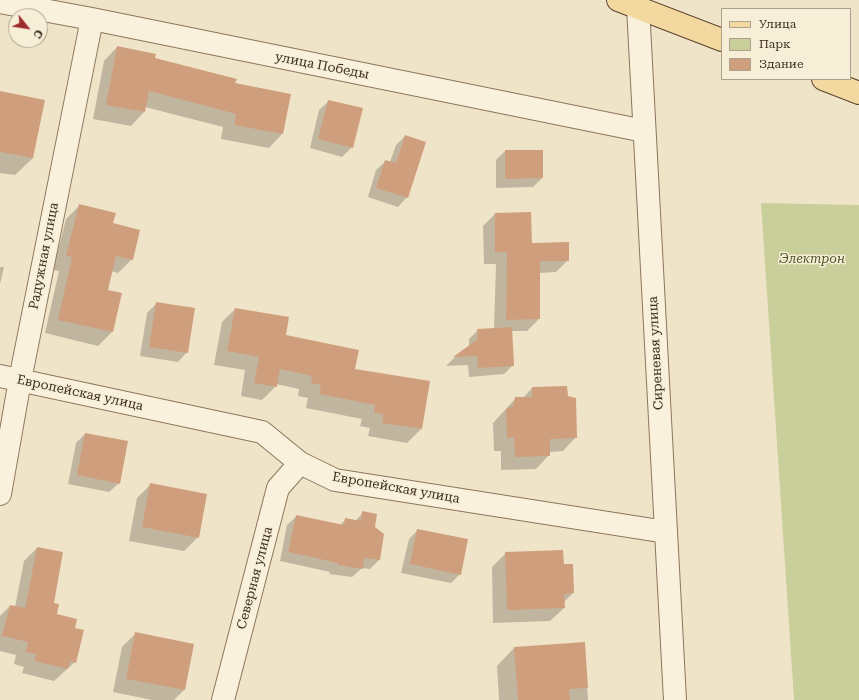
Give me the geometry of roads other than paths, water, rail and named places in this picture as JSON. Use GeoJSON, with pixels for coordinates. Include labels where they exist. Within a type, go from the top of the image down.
{"type":"FeatureCollection","features":[{"type":"Feature","properties":{"kind":"main road"},"geometry":{"type":"LineString","coordinates":[[628,3],[721,40]]}},
{"type":"Feature","properties":{"kind":"main road"},"geometry":{"type":"LineString","coordinates":[[826,80],[859,93]]}},
{"type":"Feature","properties":{"kind":"street","name":"улица Победы"},"geometry":{"type":"LineString","coordinates":[[0,2],[92,19],[644,131]]}},
{"type":"Feature","properties":{"kind":"street","name":"Сиреневая улица"},"geometry":{"type":"LineString","coordinates":[[628,3],[644,131],[675,700]]}},
{"type":"Feature","properties":{"kind":"street","name":"Радужная улица"},"geometry":{"type":"LineString","coordinates":[[0,494],[10,378],[92,19]]}},
{"type":"Feature","properties":{"kind":"street","name":"Европейская улица"},"geometry":{"type":"LineString","coordinates":[[10,378],[262,432],[300,463],[335,480],[666,532]]}},
{"type":"Feature","properties":{"kind":"street","name":"Северная улица"},"geometry":{"type":"LineString","coordinates":[[223,700],[278,488],[300,463]]}},
{"type":"Feature","properties":{"kind":"park label","name":"Электрон"},"geometry":{"type":"Point","coordinates":[812,259]}}]}
